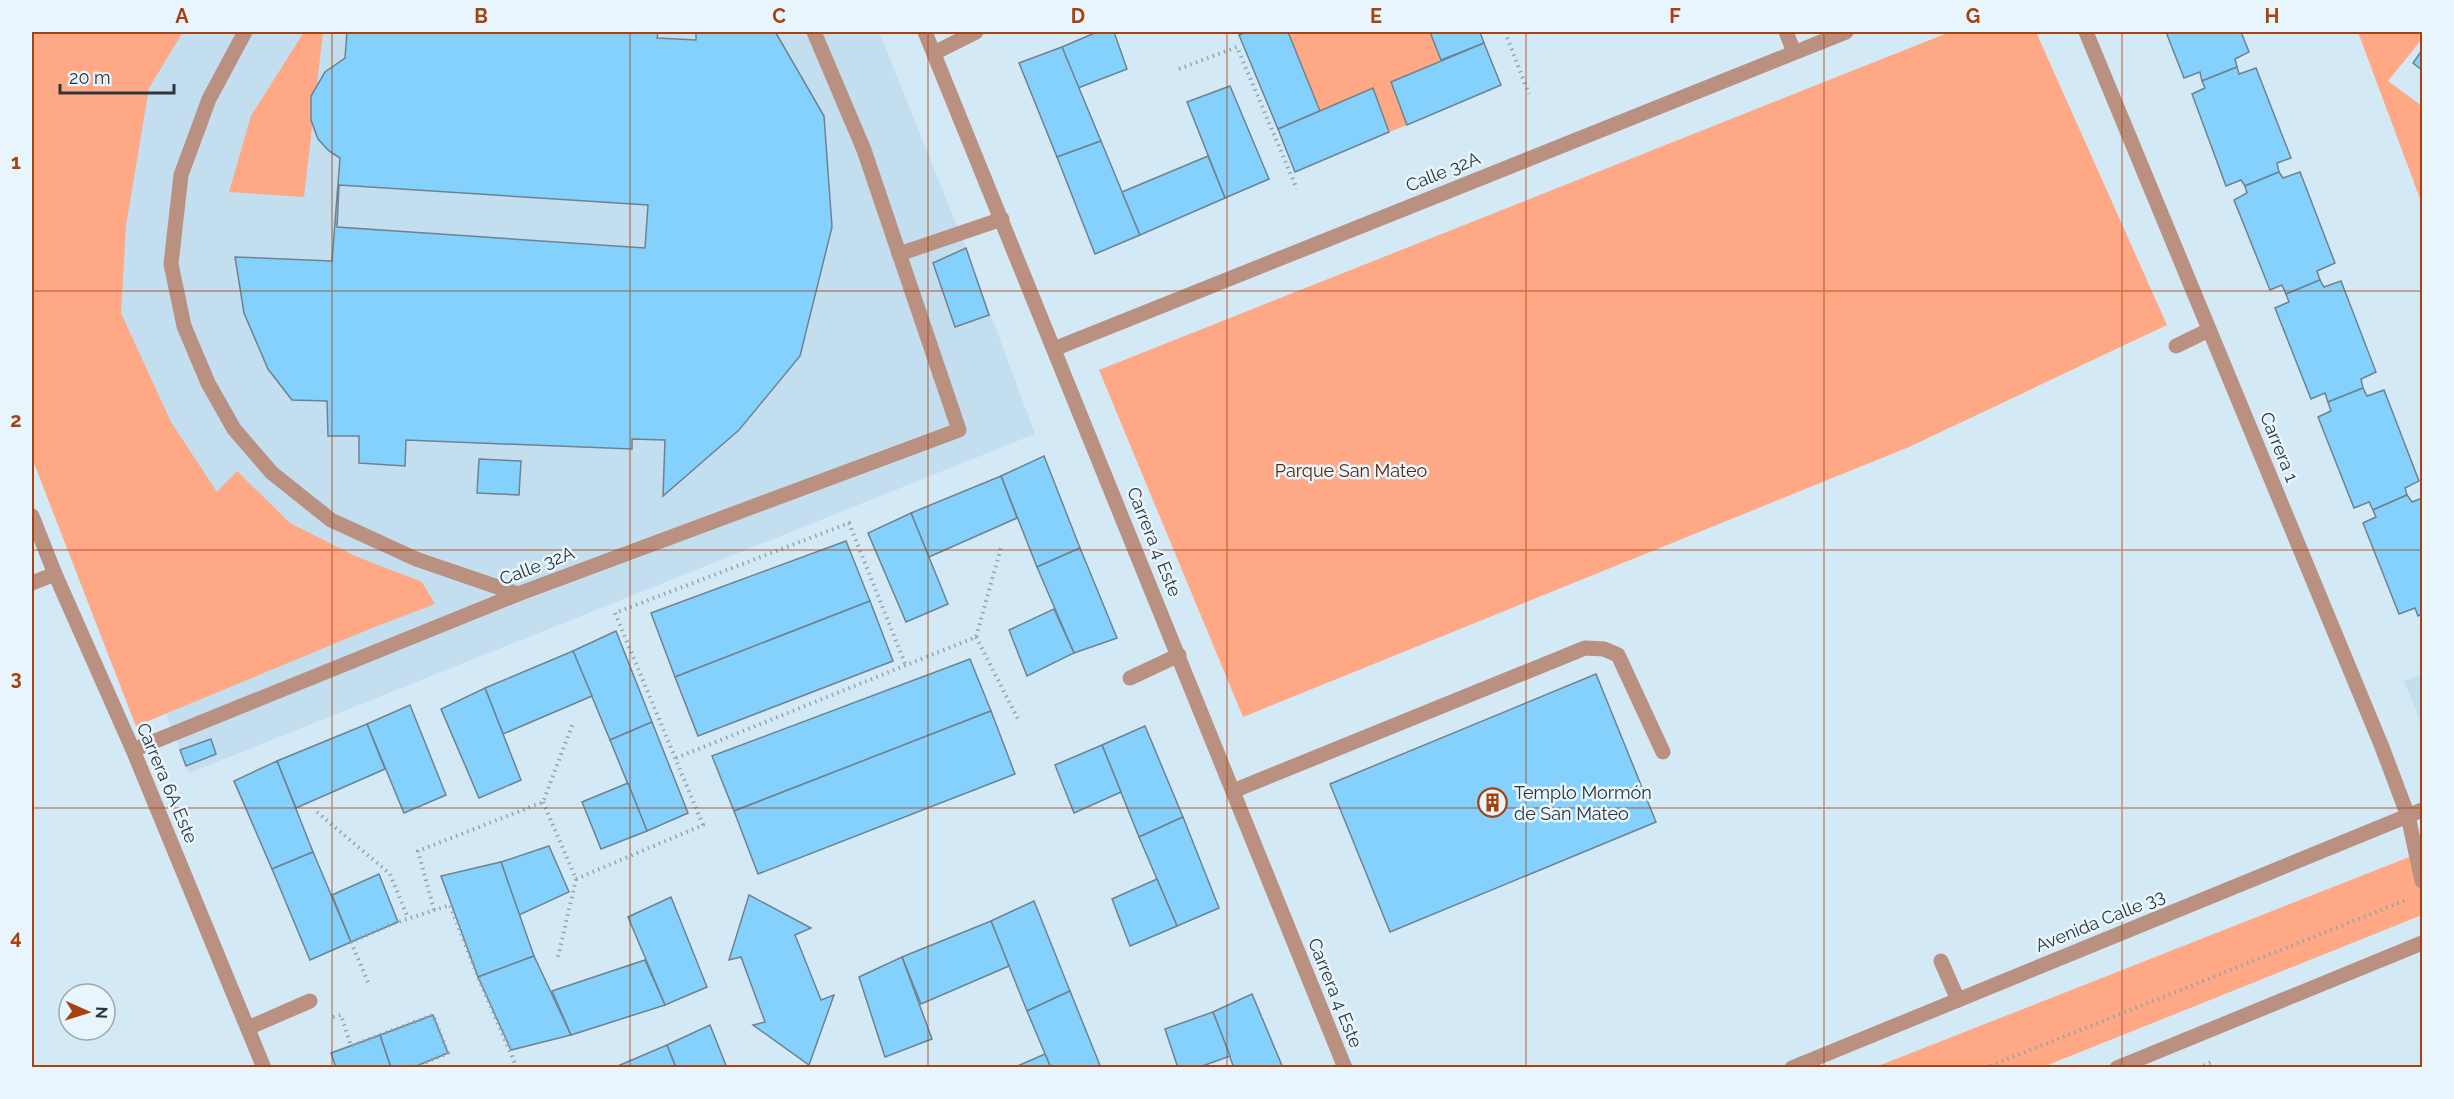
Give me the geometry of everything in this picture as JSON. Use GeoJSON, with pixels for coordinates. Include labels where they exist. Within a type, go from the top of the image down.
{"type":"FeatureCollection","features":[{"type":"Feature","properties":{"kind":"street"},"geometry":{"type":"LineString","coordinates":[[245,32],[209,99],[181,174],[171,264],[184,326],[208,383],[234,429],[272,473],[331,520],[416,559],[518,594]]}},
{"type":"Feature","properties":{"kind":"street"},"geometry":{"type":"LineString","coordinates":[[814,32],[864,150],[899,254],[1002,219]]}},
{"type":"Feature","properties":{"kind":"street","name":"Carrera 4 Este"},"geometry":{"type":"LineString","coordinates":[[926,32],[1345,1068]]}},
{"type":"Feature","properties":{"kind":"street"},"geometry":{"type":"LineString","coordinates":[[934,53],[976,32]]}},
{"type":"Feature","properties":{"kind":"street"},"geometry":{"type":"LineString","coordinates":[[1786,32],[1794,52]]}},
{"type":"Feature","properties":{"kind":"street","name":"Calle 32A"},"geometry":{"type":"LineString","coordinates":[[1054,349],[1846,32]]}},
{"type":"Feature","properties":{"kind":"street","name":"Carrera 1"},"geometry":{"type":"LineString","coordinates":[[2086,32],[2415,813],[2422,881]]}},
{"type":"Feature","properties":{"kind":"street","name":"Calle 32A"},"geometry":{"type":"LineString","coordinates":[[133,750],[518,594],[959,430],[899,254]]}},
{"type":"Feature","properties":{"kind":"street"},"geometry":{"type":"LineString","coordinates":[[2176,346],[2210,330]]}},
{"type":"Feature","properties":{"kind":"street","name":"Carrera 6A Este"},"geometry":{"type":"LineString","coordinates":[[32,516],[55,574],[133,750],[264,1068]]}},
{"type":"Feature","properties":{"kind":"street"},"geometry":{"type":"LineString","coordinates":[[32,583],[55,574]]}},
{"type":"Feature","properties":{"kind":"street"},"geometry":{"type":"LineString","coordinates":[[1233,791],[1585,648],[1604,649],[1618,655],[1663,752]]}},
{"type":"Feature","properties":{"kind":"street"},"geometry":{"type":"LineString","coordinates":[[1130,678],[1179,656]]}},
{"type":"Feature","properties":{"kind":"street","name":"Avenida Calle 33"},"geometry":{"type":"LineString","coordinates":[[1792,1068],[2415,813]]}},
{"type":"Feature","properties":{"kind":"street"},"geometry":{"type":"LineString","coordinates":[[2117,1068],[2422,943]]}},
{"type":"Feature","properties":{"kind":"street"},"geometry":{"type":"LineString","coordinates":[[1941,961],[1958,1000]]}},
{"type":"Feature","properties":{"kind":"street"},"geometry":{"type":"LineString","coordinates":[[248,1028],[310,1001]]}},
{"type":"Feature","properties":{"kind":"path"},"geometry":{"type":"LineString","coordinates":[[1505,32],[1529,94]]}},
{"type":"Feature","properties":{"kind":"path"},"geometry":{"type":"LineString","coordinates":[[1179,69],[1237,47],[1297,189]]}},
{"type":"Feature","properties":{"kind":"path"},"geometry":{"type":"LineString","coordinates":[[576,879],[703,825],[615,613],[849,523],[906,666]]}},
{"type":"Feature","properties":{"kind":"path"},"geometry":{"type":"LineString","coordinates":[[1002,544],[976,637],[1019,722]]}},
{"type":"Feature","properties":{"kind":"path"},"geometry":{"type":"LineString","coordinates":[[676,758],[976,637]]}},
{"type":"Feature","properties":{"kind":"path"},"geometry":{"type":"LineString","coordinates":[[558,957],[576,879],[543,802],[573,723]]}},
{"type":"Feature","properties":{"kind":"path"},"geometry":{"type":"LineString","coordinates":[[434,910],[418,851],[543,802]]}},
{"type":"Feature","properties":{"kind":"path"},"geometry":{"type":"LineString","coordinates":[[317,812],[390,874],[408,918]]}},
{"type":"Feature","properties":{"kind":"path"},"geometry":{"type":"LineString","coordinates":[[1986,1068],[2413,897]]}},
{"type":"Feature","properties":{"kind":"path"},"geometry":{"type":"LineString","coordinates":[[368,982],[351,942],[408,918],[450,905],[517,1068]]}},
{"type":"Feature","properties":{"kind":"path"},"geometry":{"type":"LineString","coordinates":[[329,1018],[340,1015],[351,1046],[434,1015],[448,1053],[412,1068]]}},
{"type":"Feature","properties":{"kind":"shaded area"},"geometry":{"type":"Polygon","coordinates":[[[32,32],[879,32],[966,248],[1035,434],[189,773],[166,714],[136,726],[32,458],[32,32]]]}},
{"type":"Feature","properties":{"kind":"shaded area"},"geometry":{"type":"Polygon","coordinates":[[[2422,674],[2422,725],[2404,681],[2422,674]]]}},
{"type":"Feature","properties":{"kind":"green space"},"geometry":{"type":"Polygon","coordinates":[[[32,32],[183,32],[149,88],[126,226],[121,313],[171,422],[217,492],[237,471],[290,523],[355,556],[422,582],[435,604],[136,726],[32,458],[32,32]]]}},
{"type":"Feature","properties":{"kind":"green space"},"geometry":{"type":"Polygon","coordinates":[[[304,32],[323,32],[304,197],[229,192],[251,116],[304,32]]]}},
{"type":"Feature","properties":{"kind":"green space"},"geometry":{"type":"Polygon","coordinates":[[[1288,32],[1430,32],[1441,60],[1391,82],[1407,125],[1389,132],[1373,88],[1320,111],[1288,32]]]}},
{"type":"Feature","properties":{"kind":"green space","name":"Parque San Mateo"},"geometry":{"type":"Polygon","coordinates":[[[1950,32],[2036,32],[2167,325],[1909,447],[1243,717],[1099,370],[1950,32]]]}},
{"type":"Feature","properties":{"kind":"green space"},"geometry":{"type":"Polygon","coordinates":[[[2358,32],[2422,32],[2422,39],[2388,81],[2422,106],[2422,204],[2358,32]]]}},
{"type":"Feature","properties":{"kind":"green space"},"geometry":{"type":"Polygon","coordinates":[[[2422,852],[2422,915],[2043,1067],[1873,1068],[2422,852]]]}},
{"type":"Feature","properties":{"kind":"building"},"geometry":{"type":"Polygon","coordinates":[[[347,32],[658,32],[657,38],[696,40],[696,32],[776,33],[824,116],[832,227],[800,356],[739,430],[663,496],[665,440],[632,439],[632,449],[406,440],[405,466],[359,463],[359,436],[328,436],[327,401],[292,400],[268,369],[244,313],[235,257],[332,261],[340,158],[329,151],[318,139],[311,120],[311,96],[325,72],[345,58],[347,32]],[[339,185],[337,227],[645,248],[648,205],[339,185]]]}},
{"type":"Feature","properties":{"kind":"building"},"geometry":{"type":"Polygon","coordinates":[[[1097,32],[1114,32],[1127,69],[1078,88],[1062,47],[1097,32]]]}},
{"type":"Feature","properties":{"kind":"building"},"geometry":{"type":"Polygon","coordinates":[[[1247,32],[1288,32],[1320,111],[1278,129],[1239,35],[1247,32]]]}},
{"type":"Feature","properties":{"kind":"building"},"geometry":{"type":"Polygon","coordinates":[[[1430,32],[1480,32],[1484,43],[1441,60],[1430,32]]]}},
{"type":"Feature","properties":{"kind":"building"},"geometry":{"type":"Polygon","coordinates":[[[2166,32],[2241,32],[2249,52],[2235,59],[2237,67],[2202,81],[2200,72],[2184,78],[2166,32]]]}},
{"type":"Feature","properties":{"kind":"building"},"geometry":{"type":"Polygon","coordinates":[[[1484,43],[1501,85],[1407,125],[1391,82],[1484,43]]]}},
{"type":"Feature","properties":{"kind":"building"},"geometry":{"type":"Polygon","coordinates":[[[1062,47],[1101,141],[1057,157],[1019,63],[1062,47]]]}},
{"type":"Feature","properties":{"kind":"building"},"geometry":{"type":"Polygon","coordinates":[[[2422,50],[2422,70],[2413,63],[2422,50]]]}},
{"type":"Feature","properties":{"kind":"building"},"geometry":{"type":"Polygon","coordinates":[[[2237,67],[2239,74],[2256,68],[2291,158],[2277,163],[2279,172],[2245,186],[2241,180],[2226,186],[2192,94],[2205,88],[2202,81],[2237,67]]]}},
{"type":"Feature","properties":{"kind":"building"},"geometry":{"type":"Polygon","coordinates":[[[1230,86],[1269,179],[1225,198],[1187,102],[1230,86]]]}},
{"type":"Feature","properties":{"kind":"building"},"geometry":{"type":"Polygon","coordinates":[[[1373,88],[1389,132],[1295,172],[1278,129],[1373,88]]]}},
{"type":"Feature","properties":{"kind":"building"},"geometry":{"type":"Polygon","coordinates":[[[1101,141],[1140,235],[1095,254],[1057,157],[1101,141]]]}},
{"type":"Feature","properties":{"kind":"building"},"geometry":{"type":"Polygon","coordinates":[[[1208,156],[1225,198],[1140,235],[1122,192],[1208,156]]]}},
{"type":"Feature","properties":{"kind":"building"},"geometry":{"type":"Polygon","coordinates":[[[2279,172],[2283,178],[2300,172],[2335,263],[2317,271],[2320,280],[2286,294],[2282,285],[2270,290],[2234,200],[2247,193],[2245,186],[2279,172]]]}},
{"type":"Feature","properties":{"kind":"building"},"geometry":{"type":"Polygon","coordinates":[[[966,248],[989,315],[955,327],[933,263],[966,248]]]}},
{"type":"Feature","properties":{"kind":"building"},"geometry":{"type":"Polygon","coordinates":[[[2320,280],[2324,287],[2341,281],[2376,372],[2361,379],[2363,388],[2328,402],[2325,393],[2311,399],[2275,308],[2289,302],[2286,294],[2320,280]]]}},
{"type":"Feature","properties":{"kind":"building"},"geometry":{"type":"Polygon","coordinates":[[[2363,388],[2367,396],[2384,390],[2419,481],[2405,488],[2407,495],[2373,510],[2369,502],[2354,508],[2318,417],[2331,411],[2328,402],[2363,388]]]}},
{"type":"Feature","properties":{"kind":"building"},"geometry":{"type":"Polygon","coordinates":[[[1044,456],[1080,548],[1037,567],[1001,476],[1044,456]]]}},
{"type":"Feature","properties":{"kind":"building"},"geometry":{"type":"Polygon","coordinates":[[[479,459],[521,461],[519,495],[477,493],[479,459]]]}},
{"type":"Feature","properties":{"kind":"building"},"geometry":{"type":"Polygon","coordinates":[[[1001,476],[1017,518],[929,557],[911,513],[1001,476]]]}},
{"type":"Feature","properties":{"kind":"building"},"geometry":{"type":"Polygon","coordinates":[[[2407,495],[2412,502],[2422,498],[2422,614],[2418,616],[2415,608],[2399,614],[2363,523],[2376,517],[2373,510],[2407,495]]]}},
{"type":"Feature","properties":{"kind":"building"},"geometry":{"type":"Polygon","coordinates":[[[911,513],[948,604],[906,622],[868,533],[911,513]]]}},
{"type":"Feature","properties":{"kind":"building"},"geometry":{"type":"Polygon","coordinates":[[[846,541],[870,601],[675,677],[651,613],[846,541]]]}},
{"type":"Feature","properties":{"kind":"building"},"geometry":{"type":"Polygon","coordinates":[[[1080,548],[1117,638],[1074,653],[1037,567],[1080,548]]]}},
{"type":"Feature","properties":{"kind":"building"},"geometry":{"type":"Polygon","coordinates":[[[870,601],[893,661],[698,736],[675,677],[870,601]]]}},
{"type":"Feature","properties":{"kind":"building"},"geometry":{"type":"Polygon","coordinates":[[[1054,609],[1074,653],[1027,676],[1009,630],[1054,609]]]}},
{"type":"Feature","properties":{"kind":"building"},"geometry":{"type":"Polygon","coordinates":[[[616,631],[652,722],[610,740],[573,651],[616,631]]]}},
{"type":"Feature","properties":{"kind":"building"},"geometry":{"type":"Polygon","coordinates":[[[573,651],[592,696],[503,734],[485,688],[573,651]]]}},
{"type":"Feature","properties":{"kind":"building"},"geometry":{"type":"Polygon","coordinates":[[[970,659],[991,711],[734,811],[712,756],[970,659]]]}},
{"type":"Feature","properties":{"kind":"building","name":"Templo Mormón de San Mateo"},"geometry":{"type":"Polygon","coordinates":[[[1596,674],[1656,822],[1390,932],[1330,784],[1596,674]]]}},
{"type":"Feature","properties":{"kind":"building"},"geometry":{"type":"Polygon","coordinates":[[[485,688],[521,780],[479,798],[441,709],[485,688]]]}},
{"type":"Feature","properties":{"kind":"building"},"geometry":{"type":"Polygon","coordinates":[[[410,705],[446,795],[404,813],[367,724],[410,705]]]}},
{"type":"Feature","properties":{"kind":"building"},"geometry":{"type":"Polygon","coordinates":[[[991,711],[1015,774],[758,874],[734,811],[991,711]]]}},
{"type":"Feature","properties":{"kind":"building"},"geometry":{"type":"Polygon","coordinates":[[[652,722],[688,813],[647,831],[610,740],[652,722]]]}},
{"type":"Feature","properties":{"kind":"building"},"geometry":{"type":"Polygon","coordinates":[[[367,724],[385,769],[296,808],[277,761],[367,724]]]}},
{"type":"Feature","properties":{"kind":"building"},"geometry":{"type":"Polygon","coordinates":[[[1145,726],[1183,817],[1139,837],[1102,745],[1145,726]]]}},
{"type":"Feature","properties":{"kind":"building"},"geometry":{"type":"Polygon","coordinates":[[[211,739],[216,754],[186,766],[180,750],[211,739]]]}},
{"type":"Feature","properties":{"kind":"building"},"geometry":{"type":"Polygon","coordinates":[[[1102,745],[1121,792],[1074,813],[1055,765],[1102,745]]]}},
{"type":"Feature","properties":{"kind":"building"},"geometry":{"type":"Polygon","coordinates":[[[277,761],[313,852],[272,869],[234,781],[277,761]]]}},
{"type":"Feature","properties":{"kind":"building"},"geometry":{"type":"Polygon","coordinates":[[[628,783],[647,831],[601,849],[582,802],[628,783]]]}},
{"type":"Feature","properties":{"kind":"building"},"geometry":{"type":"Polygon","coordinates":[[[1183,817],[1219,908],[1177,926],[1139,837],[1183,817]]]}},
{"type":"Feature","properties":{"kind":"building"},"geometry":{"type":"Polygon","coordinates":[[[549,846],[569,892],[519,915],[501,862],[549,846]]]}},
{"type":"Feature","properties":{"kind":"building"},"geometry":{"type":"Polygon","coordinates":[[[313,852],[351,942],[310,960],[272,869],[313,852]]]}},
{"type":"Feature","properties":{"kind":"building"},"geometry":{"type":"Polygon","coordinates":[[[501,862],[534,956],[478,977],[441,876],[501,862]]]}},
{"type":"Feature","properties":{"kind":"building"},"geometry":{"type":"Polygon","coordinates":[[[379,874],[398,922],[351,942],[332,895],[379,874]]]}},
{"type":"Feature","properties":{"kind":"building"},"geometry":{"type":"Polygon","coordinates":[[[1157,879],[1177,926],[1130,946],[1112,899],[1157,879]]]}},
{"type":"Feature","properties":{"kind":"building"},"geometry":{"type":"Polygon","coordinates":[[[749,895],[811,928],[795,935],[821,1000],[834,995],[809,1065],[753,1025],[765,1022],[741,957],[729,960],[749,895]]]}},
{"type":"Feature","properties":{"kind":"building"},"geometry":{"type":"Polygon","coordinates":[[[671,897],[707,987],[665,1005],[628,917],[671,897]]]}},
{"type":"Feature","properties":{"kind":"building"},"geometry":{"type":"Polygon","coordinates":[[[1034,901],[1070,991],[1027,1011],[991,921],[1034,901]]]}},
{"type":"Feature","properties":{"kind":"building"},"geometry":{"type":"Polygon","coordinates":[[[991,921],[1009,966],[921,1004],[902,957],[991,921]]]}},
{"type":"Feature","properties":{"kind":"building"},"geometry":{"type":"Polygon","coordinates":[[[534,956],[571,1035],[511,1050],[478,977],[534,956]]]}},
{"type":"Feature","properties":{"kind":"building"},"geometry":{"type":"Polygon","coordinates":[[[902,957],[932,1039],[885,1057],[859,977],[902,957]]]}},
{"type":"Feature","properties":{"kind":"building"},"geometry":{"type":"Polygon","coordinates":[[[645,960],[665,1005],[571,1035],[552,991],[645,960]]]}},
{"type":"Feature","properties":{"kind":"building"},"geometry":{"type":"Polygon","coordinates":[[[1070,991],[1101,1068],[1051,1068],[1027,1011],[1070,991]]]}},
{"type":"Feature","properties":{"kind":"building"},"geometry":{"type":"Polygon","coordinates":[[[1252,994],[1283,1068],[1234,1068],[1213,1012],[1252,994]]]}},
{"type":"Feature","properties":{"kind":"building"},"geometry":{"type":"Polygon","coordinates":[[[1213,1012],[1230,1056],[1197,1068],[1178,1068],[1165,1029],[1213,1012]]]}},
{"type":"Feature","properties":{"kind":"building"},"geometry":{"type":"Polygon","coordinates":[[[433,1015],[448,1053],[412,1068],[391,1068],[380,1035],[433,1015]]]}},
{"type":"Feature","properties":{"kind":"building"},"geometry":{"type":"Polygon","coordinates":[[[710,1025],[727,1068],[676,1068],[667,1045],[710,1025]]]}},
{"type":"Feature","properties":{"kind":"building"},"geometry":{"type":"Polygon","coordinates":[[[380,1035],[391,1068],[336,1068],[331,1053],[380,1035]]]}},
{"type":"Feature","properties":{"kind":"building"},"geometry":{"type":"Polygon","coordinates":[[[667,1045],[676,1068],[613,1068],[667,1045]]]}},
{"type":"Feature","properties":{"kind":"building"},"geometry":{"type":"Polygon","coordinates":[[[1045,1054],[1051,1068],[1013,1068],[1045,1054]]]}},
{"type":"Feature","properties":{"kind":"place","name":"Templo Mormón de San Mateo"},"geometry":{"type":"Point","coordinates":[1493,803]}}]}
